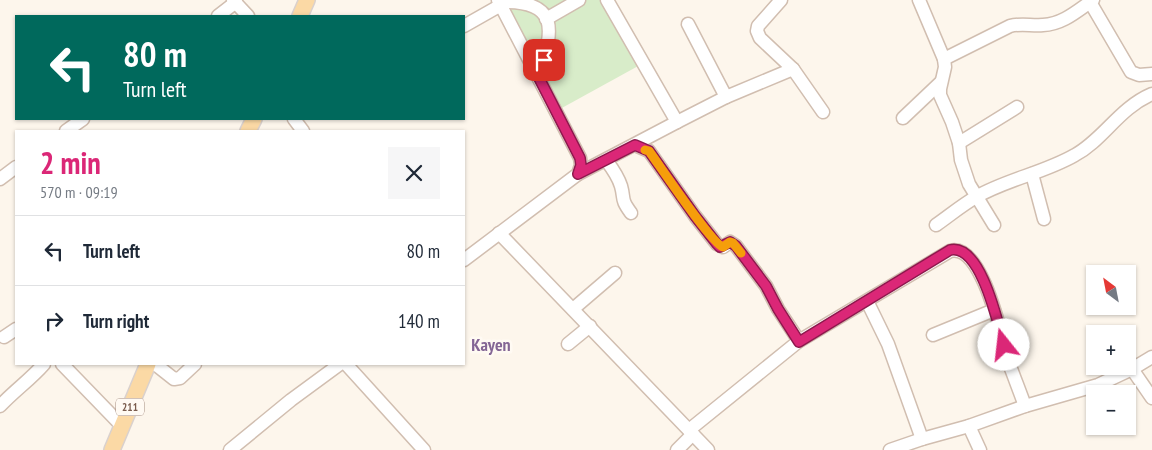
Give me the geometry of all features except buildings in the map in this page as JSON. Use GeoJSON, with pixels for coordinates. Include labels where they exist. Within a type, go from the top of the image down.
{"type":"FeatureCollection","features":[{"type":"Feature","properties":{"kind":"main road"},"geometry":{"type":"LineString","coordinates":[[300,15],[307,0]]}},
{"type":"Feature","properties":{"kind":"main road","name":"211"},"geometry":{"type":"LineString","coordinates":[[112,450],[148,365]]}},
{"type":"Feature","properties":{"kind":"street"},"geometry":{"type":"LineString","coordinates":[[546,19],[579,0]]}},
{"type":"Feature","properties":{"kind":"street"},"geometry":{"type":"LineString","coordinates":[[607,0],[677,122]]}},
{"type":"Feature","properties":{"kind":"street"},"geometry":{"type":"LineString","coordinates":[[781,0],[758,26],[757,31],[760,38],[793,69],[823,112]]}},
{"type":"Feature","properties":{"kind":"street"},"geometry":{"type":"LineString","coordinates":[[919,0],[944,59],[945,67],[940,95],[952,122],[964,170],[969,184],[994,225]]}},
{"type":"Feature","properties":{"kind":"street"},"geometry":{"type":"LineString","coordinates":[[219,15],[234,1],[247,15]]}},
{"type":"Feature","properties":{"kind":"street"},"geometry":{"type":"LineString","coordinates":[[465,25],[500,2],[517,1],[533,4],[542,10],[550,30],[539,78]]}},
{"type":"Feature","properties":{"kind":"street"},"geometry":{"type":"LineString","coordinates":[[944,59],[1010,26],[1017,24],[1050,25],[1065,20],[1091,1],[1131,72],[1139,75],[1152,74]]}},
{"type":"Feature","properties":{"kind":"street"},"geometry":{"type":"LineString","coordinates":[[500,2],[580,158],[581,165],[578,174]]}},
{"type":"Feature","properties":{"kind":"street"},"geometry":{"type":"LineString","coordinates":[[688,24],[726,97]]}},
{"type":"Feature","properties":{"kind":"street"},"geometry":{"type":"LineString","coordinates":[[465,259],[578,174],[726,97],[793,69]]}},
{"type":"Feature","properties":{"kind":"street"},"geometry":{"type":"LineString","coordinates":[[903,118],[941,82]]}},
{"type":"Feature","properties":{"kind":"street"},"geometry":{"type":"LineString","coordinates":[[936,225],[977,196],[1076,155],[1094,141],[1121,113],[1144,97],[1152,94]]}},
{"type":"Feature","properties":{"kind":"street"},"geometry":{"type":"LineString","coordinates":[[959,144],[1017,107]]}},
{"type":"Feature","properties":{"kind":"street"},"geometry":{"type":"LineString","coordinates":[[67,130],[82,120]]}},
{"type":"Feature","properties":{"kind":"street"},"geometry":{"type":"LineString","coordinates":[[635,145],[649,151],[717,244],[720,247],[730,242],[736,246],[766,286],[799,342]]}},
{"type":"Feature","properties":{"kind":"street"},"geometry":{"type":"LineString","coordinates":[[606,160],[617,176],[622,188],[622,202],[631,213]]}},
{"type":"Feature","properties":{"kind":"street"},"geometry":{"type":"LineString","coordinates":[[0,179],[15,168]]}},
{"type":"Feature","properties":{"kind":"street"},"geometry":{"type":"LineString","coordinates":[[1032,174],[1044,219]]}},
{"type":"Feature","properties":{"kind":"street"},"geometry":{"type":"LineString","coordinates":[[499,232],[708,450]]}},
{"type":"Feature","properties":{"kind":"street"},"geometry":{"type":"LineString","coordinates":[[678,450],[691,432],[799,342],[950,250],[966,254],[977,268],[991,297],[1009,362],[1025,406]]}},
{"type":"Feature","properties":{"kind":"street"},"geometry":{"type":"LineString","coordinates":[[573,308],[615,273]]}},
{"type":"Feature","properties":{"kind":"street"},"geometry":{"type":"LineString","coordinates":[[867,301],[888,344],[922,439]]}},
{"type":"Feature","properties":{"kind":"street"},"geometry":{"type":"LineString","coordinates":[[932,335],[994,310]]}},
{"type":"Feature","properties":{"kind":"street"},"geometry":{"type":"LineString","coordinates":[[568,344],[590,326]]}},
{"type":"Feature","properties":{"kind":"street"},"geometry":{"type":"LineString","coordinates":[[4,337],[15,330]]}},
{"type":"Feature","properties":{"kind":"street"},"geometry":{"type":"LineString","coordinates":[[1136,367],[1152,357]]}},
{"type":"Feature","properties":{"kind":"street"},"geometry":{"type":"LineString","coordinates":[[0,406],[15,390],[32,378],[43,365]]}},
{"type":"Feature","properties":{"kind":"street"},"geometry":{"type":"LineString","coordinates":[[63,365],[122,426]]}},
{"type":"Feature","properties":{"kind":"street"},"geometry":{"type":"LineString","coordinates":[[156,365],[174,380],[180,378],[194,365]]}},
{"type":"Feature","properties":{"kind":"street"},"geometry":{"type":"LineString","coordinates":[[230,450],[291,400],[339,365]]}},
{"type":"Feature","properties":{"kind":"street"},"geometry":{"type":"LineString","coordinates":[[347,365],[424,450]]}},
{"type":"Feature","properties":{"kind":"street"},"geometry":{"type":"LineString","coordinates":[[890,450],[969,426],[1025,406],[1098,385],[1119,375]]}},
{"type":"Feature","properties":{"kind":"street"},"geometry":{"type":"LineString","coordinates":[[1136,375],[1152,398]]}},
{"type":"Feature","properties":{"kind":"street"},"geometry":{"type":"LineString","coordinates":[[969,426],[980,450]]}},
{"type":"Feature","properties":{"kind":"green space"},"geometry":{"type":"Polygon","coordinates":[[[504,0],[605,0],[640,65],[560,109],[504,0]]]}},
{"type":"Feature","properties":{"kind":"slow traffic"},"geometry":{"type":"LineString","coordinates":[[645,150],[649,151],[717,244],[723,247],[730,242],[733,243],[741,253]]}},
{"type":"Feature","properties":{"kind":"district","name":"Kayen"},"geometry":{"type":"Point","coordinates":[491,344]}},
{"type":"Feature","properties":{"kind":"route"},"geometry":{"type":"LineString","coordinates":[[544,60],[539,78],[580,158],[581,165],[578,174],[635,145],[649,151],[717,244],[723,247],[730,242],[736,246],[766,286],[799,342],[950,250],[956,250],[966,254],[977,268],[991,297],[1004,345]]}}]}
